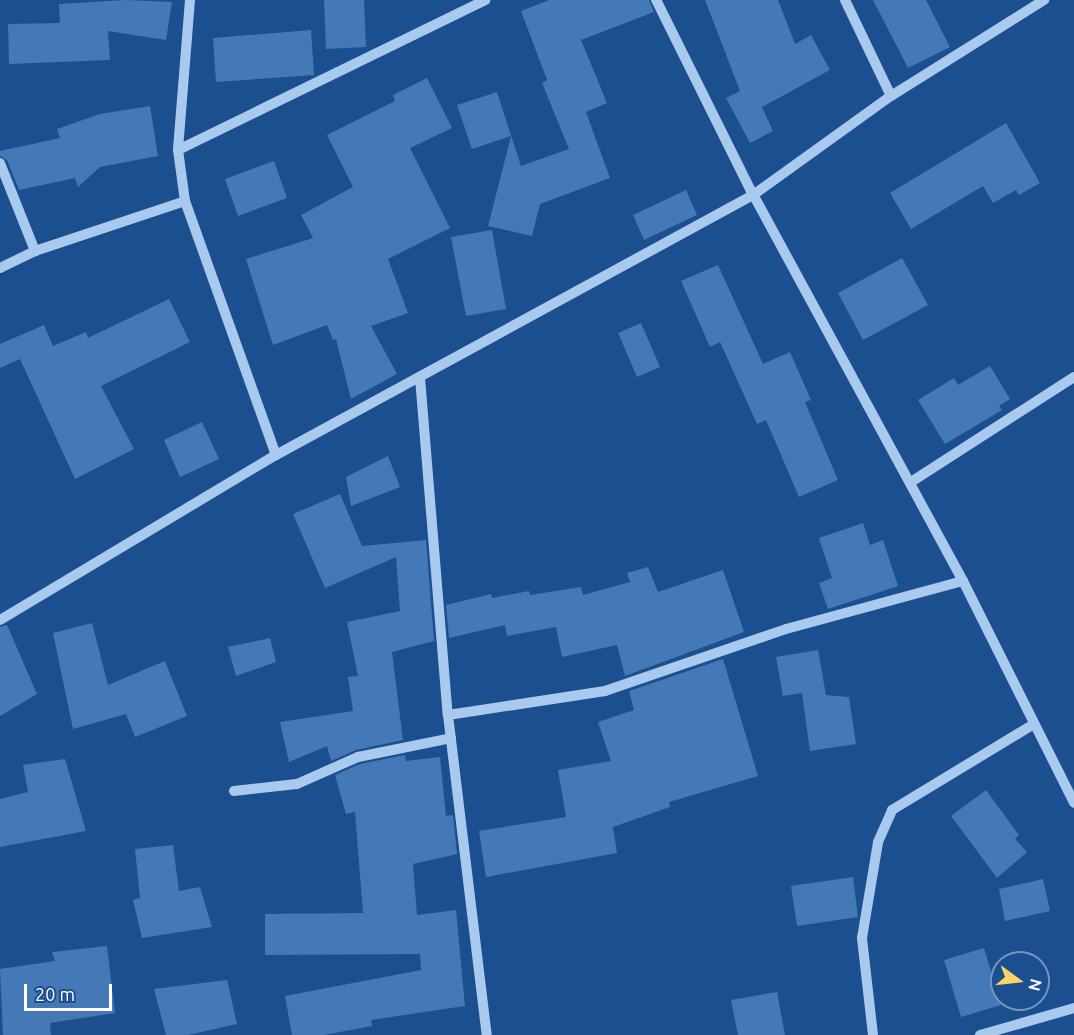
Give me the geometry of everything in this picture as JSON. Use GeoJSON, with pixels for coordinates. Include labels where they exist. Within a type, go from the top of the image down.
{"type":"FeatureCollection","features":[{"type":"Feature","properties":{"kind":"street"},"geometry":{"type":"LineString","coordinates":[[190,0],[178,150],[185,201],[276,455]]}},
{"type":"Feature","properties":{"kind":"street"},"geometry":{"type":"LineString","coordinates":[[178,150],[485,0]]}},
{"type":"Feature","properties":{"kind":"street"},"geometry":{"type":"LineString","coordinates":[[656,0],[753,195],[911,482],[1074,802]]}},
{"type":"Feature","properties":{"kind":"street"},"geometry":{"type":"LineString","coordinates":[[844,0],[891,96]]}},
{"type":"Feature","properties":{"kind":"street"},"geometry":{"type":"LineString","coordinates":[[0,620],[276,455],[753,195],[891,96],[1044,0]]}},
{"type":"Feature","properties":{"kind":"street"},"geometry":{"type":"LineString","coordinates":[[0,163],[35,251]]}},
{"type":"Feature","properties":{"kind":"street"},"geometry":{"type":"LineString","coordinates":[[0,268],[35,251],[185,201]]}},
{"type":"Feature","properties":{"kind":"street"},"geometry":{"type":"LineString","coordinates":[[911,482],[1074,377]]}},
{"type":"Feature","properties":{"kind":"street"},"geometry":{"type":"LineString","coordinates":[[420,378],[448,714],[487,1035]]}},
{"type":"Feature","properties":{"kind":"street"},"geometry":{"type":"LineString","coordinates":[[448,714],[605,691],[786,628],[963,581]]}},
{"type":"Feature","properties":{"kind":"street"},"geometry":{"type":"LineString","coordinates":[[873,1035],[862,938],[878,842],[892,810],[1034,724]]}},
{"type":"Feature","properties":{"kind":"street"},"geometry":{"type":"LineString","coordinates":[[234,791],[297,784],[358,757],[451,738]]}},
{"type":"Feature","properties":{"kind":"street"},"geometry":{"type":"LineString","coordinates":[[980,1035],[1074,1008]]}},
{"type":"Feature","properties":{"kind":"building"},"geometry":{"type":"Polygon","coordinates":[[[125,0],[172,2],[166,40],[108,31],[110,60],[9,64],[8,24],[60,23],[59,4],[125,0]]]}},
{"type":"Feature","properties":{"kind":"building"},"geometry":{"type":"Polygon","coordinates":[[[324,0],[364,0],[366,47],[326,49],[324,0]]]}},
{"type":"Feature","properties":{"kind":"building"},"geometry":{"type":"Polygon","coordinates":[[[549,0],[649,0],[654,12],[581,40],[607,103],[586,112],[610,178],[540,204],[532,236],[488,226],[511,136],[472,149],[457,105],[497,92],[521,166],[569,149],[542,83],[547,80],[521,11],[549,0]]]}},
{"type":"Feature","properties":{"kind":"building"},"geometry":{"type":"Polygon","coordinates":[[[705,0],[778,0],[795,44],[811,35],[830,70],[762,107],[773,131],[750,143],[726,98],[740,91],[705,0]]]}},
{"type":"Feature","properties":{"kind":"building"},"geometry":{"type":"Polygon","coordinates":[[[873,0],[926,0],[950,47],[908,68],[873,0]]]}},
{"type":"Feature","properties":{"kind":"building"},"geometry":{"type":"Polygon","coordinates":[[[311,30],[314,75],[216,82],[213,38],[311,30]]]}},
{"type":"Feature","properties":{"kind":"building"},"geometry":{"type":"Polygon","coordinates":[[[427,78],[452,128],[410,148],[450,228],[388,259],[408,313],[371,326],[397,374],[351,399],[336,339],[333,340],[327,325],[273,345],[246,259],[313,238],[301,215],[353,187],[327,135],[395,101],[393,95],[427,78]]]}},
{"type":"Feature","properties":{"kind":"building"},"geometry":{"type":"Polygon","coordinates":[[[150,106],[158,156],[100,167],[78,187],[75,178],[19,190],[7,160],[0,156],[0,151],[60,138],[57,129],[100,114],[150,106]]]}},
{"type":"Feature","properties":{"kind":"building"},"geometry":{"type":"Polygon","coordinates":[[[1006,123],[1040,183],[1019,195],[1016,190],[993,203],[983,186],[911,229],[890,193],[1006,123]]]}},
{"type":"Feature","properties":{"kind":"building"},"geometry":{"type":"Polygon","coordinates":[[[274,161],[287,198],[238,216],[225,179],[274,161]]]}},
{"type":"Feature","properties":{"kind":"building"},"geometry":{"type":"Polygon","coordinates":[[[686,190],[697,215],[644,240],[633,215],[686,190]]]}},
{"type":"Feature","properties":{"kind":"building"},"geometry":{"type":"Polygon","coordinates":[[[492,230],[506,309],[466,316],[451,237],[492,230]]]}},
{"type":"Feature","properties":{"kind":"building"},"geometry":{"type":"Polygon","coordinates":[[[902,258],[928,305],[863,340],[838,293],[902,258]]]}},
{"type":"Feature","properties":{"kind":"building"},"geometry":{"type":"Polygon","coordinates":[[[718,265],[763,364],[790,352],[811,400],[805,402],[838,480],[799,497],[766,420],[757,424],[720,342],[710,347],[681,281],[718,265]]]}},
{"type":"Feature","properties":{"kind":"building"},"geometry":{"type":"Polygon","coordinates":[[[169,299],[190,342],[101,386],[134,449],[75,479],[20,359],[0,368],[0,344],[44,325],[53,346],[86,332],[88,338],[169,299]]]}},
{"type":"Feature","properties":{"kind":"building"},"geometry":{"type":"Polygon","coordinates":[[[641,323],[660,367],[637,377],[618,333],[641,323]]]}},
{"type":"Feature","properties":{"kind":"building"},"geometry":{"type":"Polygon","coordinates":[[[990,366],[1010,399],[999,406],[1002,410],[945,444],[918,400],[954,378],[958,385],[990,366]]]}},
{"type":"Feature","properties":{"kind":"building"},"geometry":{"type":"Polygon","coordinates":[[[202,422],[219,459],[180,477],[164,440],[202,422]]]}},
{"type":"Feature","properties":{"kind":"building"},"geometry":{"type":"Polygon","coordinates":[[[388,456],[400,487],[351,506],[346,477],[388,456]]]}},
{"type":"Feature","properties":{"kind":"building"},"geometry":{"type":"Polygon","coordinates":[[[340,494],[362,546],[426,540],[434,641],[392,652],[403,740],[356,750],[331,761],[327,746],[289,762],[280,722],[353,711],[348,677],[358,676],[347,622],[400,611],[396,557],[325,588],[293,514],[340,494]]]}},
{"type":"Feature","properties":{"kind":"building"},"geometry":{"type":"Polygon","coordinates":[[[863,523],[870,545],[883,540],[898,586],[828,609],[819,583],[832,578],[819,538],[863,523]]]}},
{"type":"Feature","properties":{"kind":"building"},"geometry":{"type":"Polygon","coordinates":[[[648,567],[658,592],[723,570],[744,632],[625,676],[617,645],[562,657],[556,627],[507,636],[505,625],[449,638],[446,605],[491,594],[492,598],[529,591],[530,595],[581,587],[583,595],[630,582],[627,573],[648,567]]]}},
{"type":"Feature","properties":{"kind":"building"},"geometry":{"type":"Polygon","coordinates":[[[92,623],[108,685],[165,661],[187,716],[135,737],[126,714],[73,729],[53,633],[92,623]]]}},
{"type":"Feature","properties":{"kind":"building"},"geometry":{"type":"Polygon","coordinates":[[[7,625],[37,694],[0,716],[0,627],[7,625]]]}},
{"type":"Feature","properties":{"kind":"building"},"geometry":{"type":"Polygon","coordinates":[[[270,638],[276,662],[236,676],[228,647],[270,638]]]}},
{"type":"Feature","properties":{"kind":"building"},"geometry":{"type":"Polygon","coordinates":[[[818,650],[826,695],[849,697],[856,744],[810,751],[802,693],[783,696],[776,657],[818,650]]]}},
{"type":"Feature","properties":{"kind":"building"},"geometry":{"type":"Polygon","coordinates":[[[723,659],[758,776],[669,802],[670,807],[613,827],[617,853],[486,877],[479,831],[566,817],[558,770],[611,761],[598,722],[634,710],[629,691],[723,659]]]}},
{"type":"Feature","properties":{"kind":"building"},"geometry":{"type":"Polygon","coordinates":[[[405,755],[406,761],[440,757],[446,816],[453,815],[457,854],[413,864],[417,915],[456,910],[465,1006],[371,1020],[372,1026],[324,1035],[292,1035],[285,996],[421,970],[420,954],[265,955],[265,914],[363,913],[355,812],[346,814],[335,775],[360,764],[405,755]]]}},
{"type":"Feature","properties":{"kind":"building"},"geometry":{"type":"Polygon","coordinates":[[[65,759],[86,831],[0,847],[0,799],[28,792],[23,765],[65,759]]]}},
{"type":"Feature","properties":{"kind":"building"},"geometry":{"type":"Polygon","coordinates":[[[986,790],[1019,835],[1015,839],[1027,852],[997,878],[951,816],[986,790]]]}},
{"type":"Feature","properties":{"kind":"building"},"geometry":{"type":"Polygon","coordinates":[[[173,845],[179,891],[200,887],[212,927],[142,938],[133,900],[140,898],[135,849],[173,845]]]}},
{"type":"Feature","properties":{"kind":"building"},"geometry":{"type":"Polygon","coordinates":[[[853,877],[858,917],[797,926],[791,886],[853,877]]]}},
{"type":"Feature","properties":{"kind":"building"},"geometry":{"type":"Polygon","coordinates":[[[1043,879],[1050,911],[1005,921],[999,889],[1043,879]]]}},
{"type":"Feature","properties":{"kind":"building"},"geometry":{"type":"Polygon","coordinates":[[[107,946],[115,1013],[50,1023],[51,1035],[3,1035],[0,969],[55,961],[52,952],[107,946]]]}},
{"type":"Feature","properties":{"kind":"building"},"geometry":{"type":"Polygon","coordinates":[[[984,948],[990,968],[990,1008],[961,1017],[944,960],[984,948]]]}},
{"type":"Feature","properties":{"kind":"building"},"geometry":{"type":"Polygon","coordinates":[[[227,980],[237,1024],[188,1035],[166,1035],[154,989],[227,980]]]}},
{"type":"Feature","properties":{"kind":"building"},"geometry":{"type":"Polygon","coordinates":[[[777,992],[785,1035],[738,1035],[731,1000],[777,992]]]}}]}
